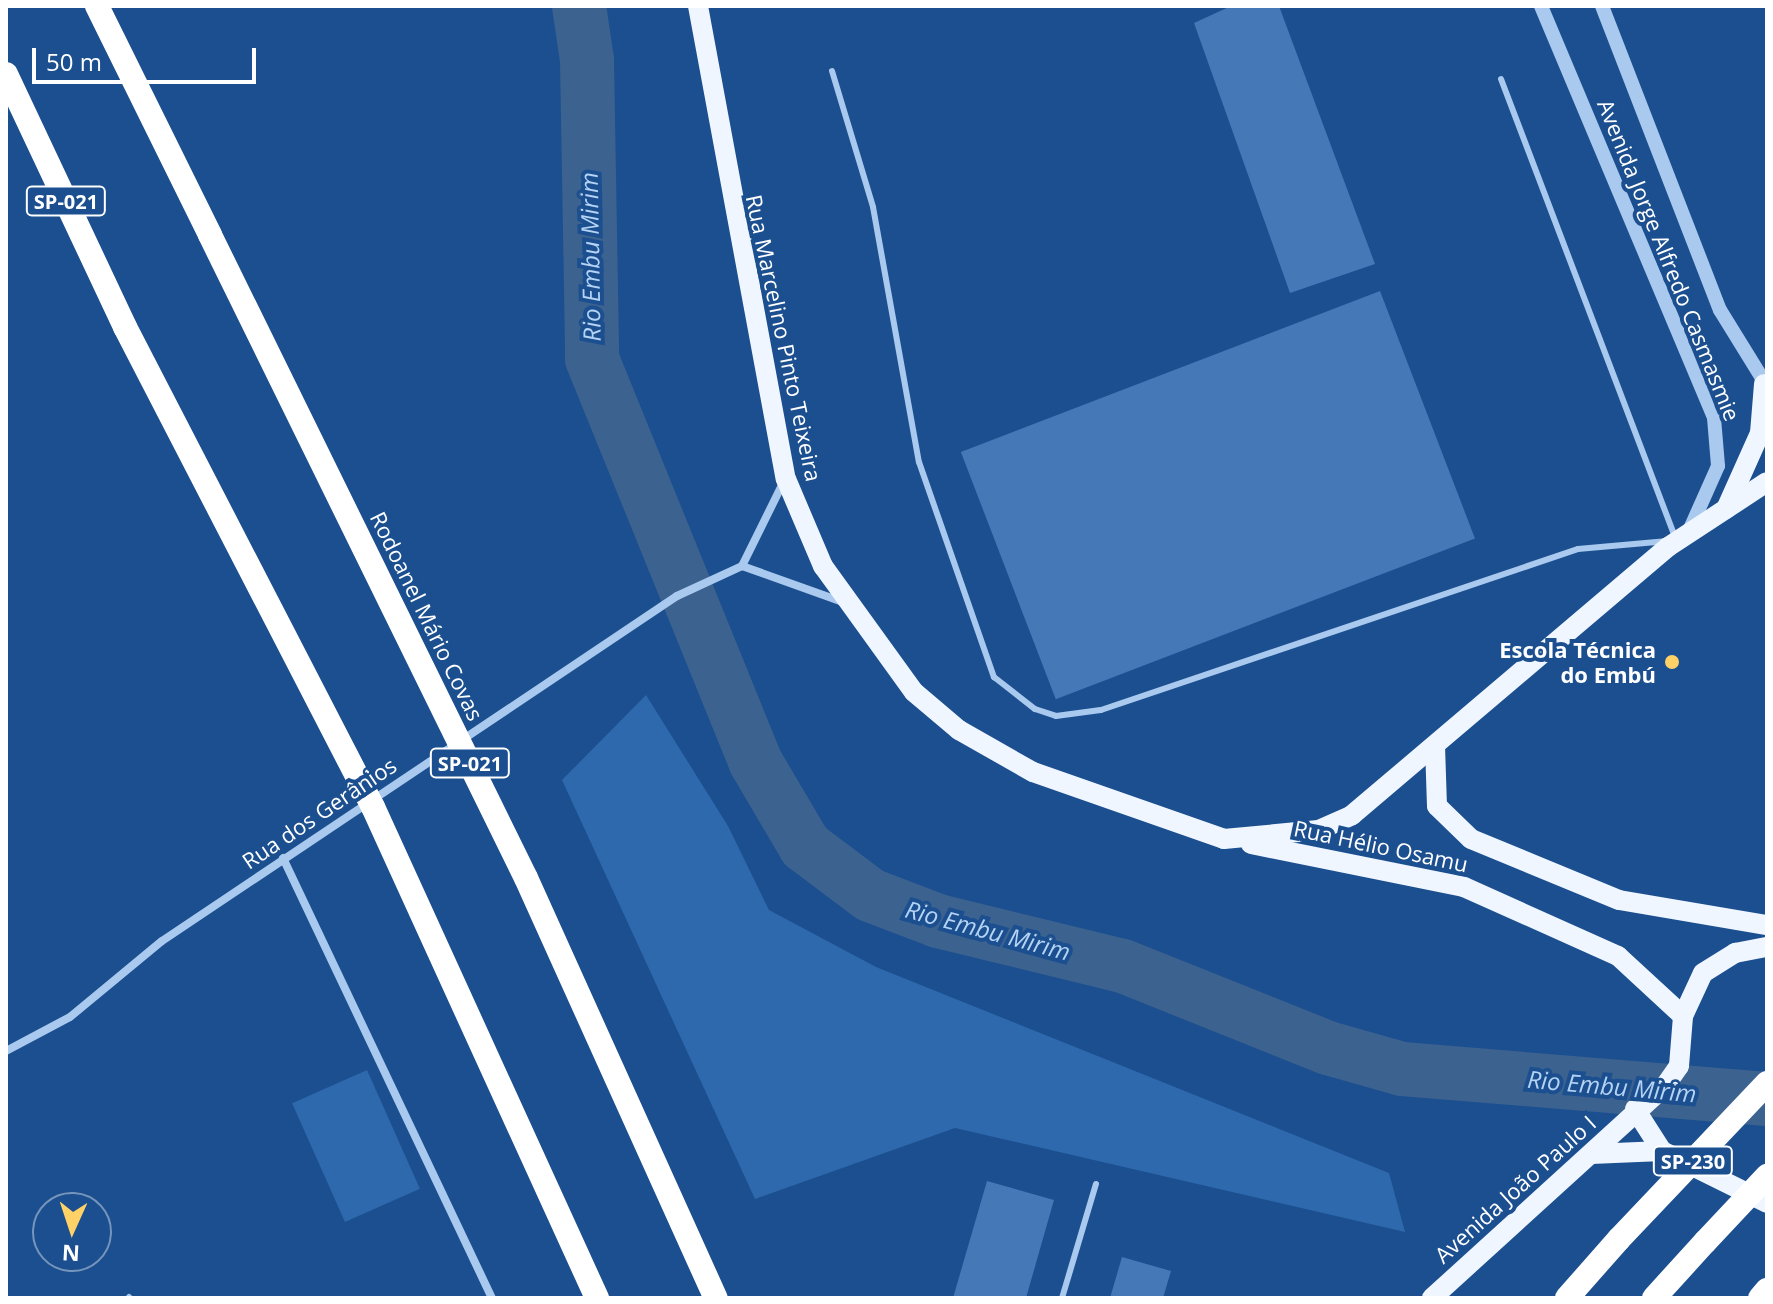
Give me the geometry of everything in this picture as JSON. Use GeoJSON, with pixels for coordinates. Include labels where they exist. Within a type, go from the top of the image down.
{"type":"FeatureCollection","features":[{"type":"Feature","properties":{"kind":"highway","name":"Rodoanel Mário Covas"},"geometry":{"type":"LineString","coordinates":[[97,6],[526,878],[716,1298]]}},
{"type":"Feature","properties":{"kind":"highway","name":"SP-021"},"geometry":{"type":"LineString","coordinates":[[6,74],[125,327],[373,807],[597,1298]]}},
{"type":"Feature","properties":{"kind":"highway","name":"SP-230"},"geometry":{"type":"LineString","coordinates":[[1567,1298],[1767,1083]]}},
{"type":"Feature","properties":{"kind":"highway"},"geometry":{"type":"LineString","coordinates":[[1654,1298],[1767,1176]]}},
{"type":"Feature","properties":{"kind":"highway"},"geometry":{"type":"LineString","coordinates":[[1760,1298],[1767,1290]]}},
{"type":"Feature","properties":{"kind":"main road","name":"Rua Marcelino Pinto Teixeira"},"geometry":{"type":"LineString","coordinates":[[698,6],[786,479],[843,602],[914,692],[959,730],[1033,772],[1224,839],[1319,830],[1352,815],[1683,536],[1767,482]]}},
{"type":"Feature","properties":{"kind":"main road"},"geometry":{"type":"LineString","coordinates":[[1726,509],[1760,433],[1765,385]]}},
{"type":"Feature","properties":{"kind":"main road","name":"Rua Hélio Osamu"},"geometry":{"type":"LineString","coordinates":[[1435,746],[1437,806],[1471,839],[1619,900],[1767,925]]}},
{"type":"Feature","properties":{"kind":"main road","name":"Rua Hélio Osamu"},"geometry":{"type":"LineString","coordinates":[[1224,839],[1478,892],[1618,956],[1683,1016]]}},
{"type":"Feature","properties":{"kind":"main road","name":"Avenida João Paulo I"},"geometry":{"type":"LineString","coordinates":[[1432,1298],[1591,1154],[1679,1066],[1683,1016],[1703,973],[1735,953],[1767,947]]}},
{"type":"Feature","properties":{"kind":"main road"},"geometry":{"type":"LineString","coordinates":[[1642,1104],[1662,1151]]}},
{"type":"Feature","properties":{"kind":"main road"},"geometry":{"type":"LineString","coordinates":[[1591,1154],[1662,1151],[1767,1203]]}},
{"type":"Feature","properties":{"kind":"street","name":"Avenida Jorge Alfredo Casmasmie"},"geometry":{"type":"LineString","coordinates":[[1541,6],[1714,418],[1718,466],[1683,536]]}},
{"type":"Feature","properties":{"kind":"street","name":"Avenida Jorge Alfredo Casmasmie"},"geometry":{"type":"LineString","coordinates":[[1602,6],[1720,310],[1765,385]]}},
{"type":"Feature","properties":{"kind":"street"},"geometry":{"type":"LineString","coordinates":[[786,479],[742,566],[843,602]]}},
{"type":"Feature","properties":{"kind":"street","name":"Rua dos Gerânios"},"geometry":{"type":"LineString","coordinates":[[6,1051],[70,1017],[283,858],[677,596],[725,571],[742,566]]}},
{"type":"Feature","properties":{"kind":"street"},"geometry":{"type":"LineString","coordinates":[[283,858],[492,1298]]}},
{"type":"Feature","properties":{"kind":"lane"},"geometry":{"type":"LineString","coordinates":[[832,71],[873,207],[919,462],[954,573],[994,677],[1035,709],[1090,713],[1578,549],[1683,536],[1501,79]]}},
{"type":"Feature","properties":{"kind":"lane"},"geometry":{"type":"LineString","coordinates":[[1062,1298],[1096,1184]]}},
{"type":"Feature","properties":{"kind":"shaded area"},"geometry":{"type":"Polygon","coordinates":[[[646,695],[728,826],[769,910],[876,967],[1389,1173],[1405,1232],[955,1128],[755,1199],[562,780],[646,695]]]}},
{"type":"Feature","properties":{"kind":"shaded area"},"geometry":{"type":"Polygon","coordinates":[[[367,1070],[420,1189],[345,1222],[292,1103],[367,1070]]]}},
{"type":"Feature","properties":{"kind":"building"},"geometry":{"type":"Polygon","coordinates":[[[1231,6],[1279,6],[1375,264],[1290,293],[1194,23],[1231,6]]]}},
{"type":"Feature","properties":{"kind":"building"},"geometry":{"type":"Polygon","coordinates":[[[1380,291],[1475,538],[1056,699],[961,452],[1380,291]]]}},
{"type":"Feature","properties":{"kind":"building"},"geometry":{"type":"Polygon","coordinates":[[[987,1181],[1054,1200],[1026,1298],[953,1298],[987,1181]]]}},
{"type":"Feature","properties":{"kind":"building"},"geometry":{"type":"Polygon","coordinates":[[[1122,1257],[1171,1271],[1163,1298],[1110,1298],[1122,1257]]]}},
{"type":"Feature","properties":{"kind":"waterway","name":"Rio Embu Mirim"},"geometry":{"type":"LineString","coordinates":[[579,6],[587,60],[592,359],[755,761],[805,846],[870,895],[938,921],[1123,966],[1328,1048],[1402,1069],[1767,1099]]}},
{"type":"Feature","properties":{"kind":"place","name":"Escola Técnica do Embú"},"geometry":{"type":"Point","coordinates":[1672,662]}}]}
